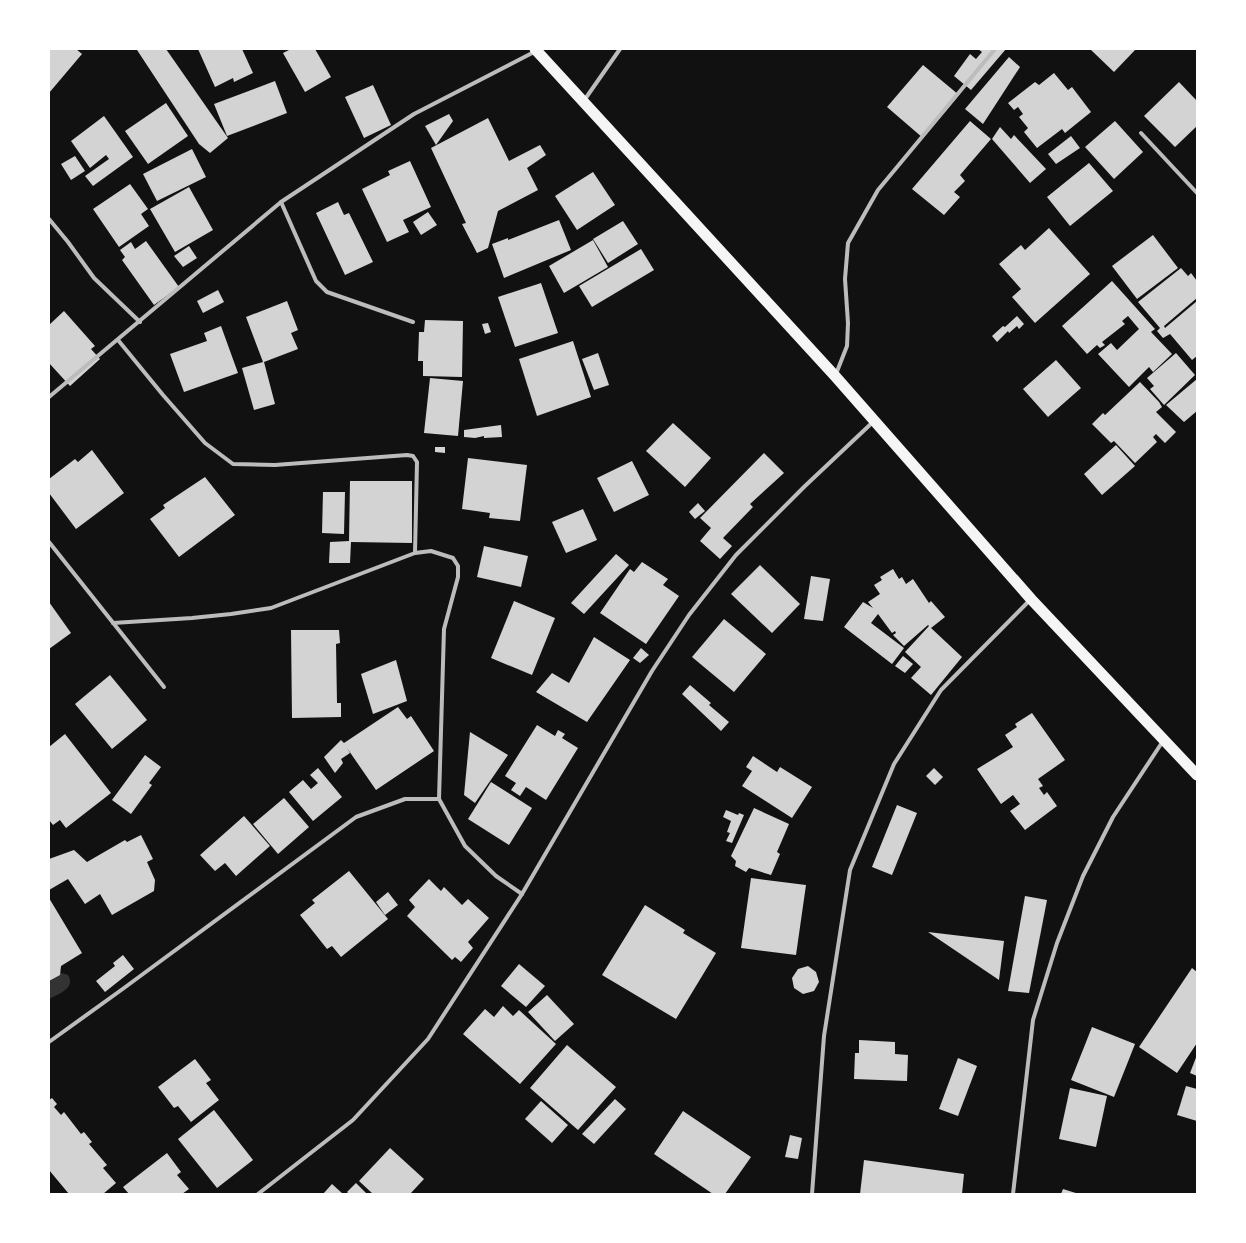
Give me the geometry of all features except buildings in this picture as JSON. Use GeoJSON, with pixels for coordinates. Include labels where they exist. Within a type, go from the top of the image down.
{"type":"FeatureCollection","features":[{"type":"Feature","properties":{"kind":"highway"},"geometry":{"type":"LineString","coordinates":[[536,50],[835,376],[1031,599],[1197,775]]}},
{"type":"Feature","properties":{"kind":"street"},"geometry":{"type":"LineString","coordinates":[[583,102],[620,49]]}},
{"type":"Feature","properties":{"kind":"street"},"geometry":{"type":"LineString","coordinates":[[835,376],[847,346],[848,323],[845,279],[848,243],[878,190],[995,49]]}},
{"type":"Feature","properties":{"kind":"street"},"geometry":{"type":"LineString","coordinates":[[49,397],[281,202],[414,114],[536,50]]}},
{"type":"Feature","properties":{"kind":"street"},"geometry":{"type":"LineString","coordinates":[[1141,133],[1197,193]]}},
{"type":"Feature","properties":{"kind":"street"},"geometry":{"type":"LineString","coordinates":[[281,202],[316,281],[327,292],[413,322]]}},
{"type":"Feature","properties":{"kind":"street"},"geometry":{"type":"LineString","coordinates":[[49,219],[94,278],[140,322]]}},
{"type":"Feature","properties":{"kind":"street"},"geometry":{"type":"LineString","coordinates":[[118,340],[163,395],[205,442],[233,464],[275,465],[407,455],[413,456],[417,462],[415,553]]}},
{"type":"Feature","properties":{"kind":"street"},"geometry":{"type":"LineString","coordinates":[[258,1194],[353,1120],[428,1039],[522,894],[652,671],[689,615],[736,555],[805,486],[874,421]]}},
{"type":"Feature","properties":{"kind":"street"},"geometry":{"type":"LineString","coordinates":[[49,542],[164,687]]}},
{"type":"Feature","properties":{"kind":"street"},"geometry":{"type":"LineString","coordinates":[[112,623],[192,618],[271,608],[415,553],[431,551],[453,558],[458,566],[458,577],[444,629],[439,799],[465,846],[496,876],[522,894]]}},
{"type":"Feature","properties":{"kind":"street"},"geometry":{"type":"LineString","coordinates":[[812,1194],[824,1036],[850,870],[894,764],[941,690],[1031,599]]}},
{"type":"Feature","properties":{"kind":"street"},"geometry":{"type":"LineString","coordinates":[[1013,1194],[1033,1020],[1057,943],[1083,876],[1113,817],[1164,739]]}},
{"type":"Feature","properties":{"kind":"street"},"geometry":{"type":"LineString","coordinates":[[49,1042],[356,817],[405,799],[439,799]]}},
{"type":"Feature","properties":{"kind":"shaded area"},"geometry":{"type":"Polygon","coordinates":[[[58,972],[68,975],[70,984],[65,990],[49,999],[49,975],[58,972]]]}}]}
